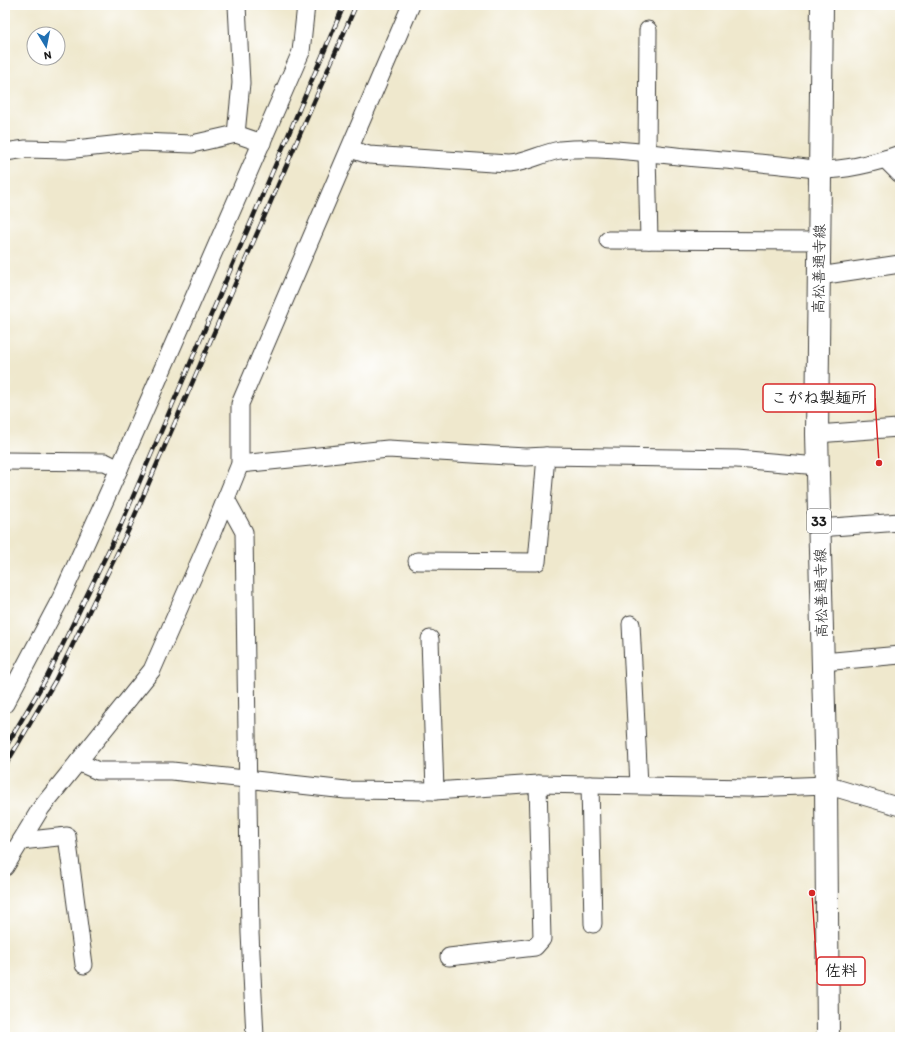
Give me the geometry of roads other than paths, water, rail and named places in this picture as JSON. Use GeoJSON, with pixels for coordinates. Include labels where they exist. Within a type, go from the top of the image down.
{"type":"FeatureCollection","features":[{"type":"Feature","properties":{"kind":"main road","name":"高松善通寺線"},"geometry":{"type":"LineString","coordinates":[[822,5],[817,434],[826,785],[828,1037]]}},
{"type":"Feature","properties":{"kind":"street"},"geometry":{"type":"LineString","coordinates":[[236,134],[242,83],[237,5]]}},
{"type":"Feature","properties":{"kind":"street"},"geometry":{"type":"LineString","coordinates":[[5,704],[61,598],[262,143],[301,52],[306,5]]}},
{"type":"Feature","properties":{"kind":"street"},"geometry":{"type":"LineString","coordinates":[[5,867],[41,808],[152,670],[240,464],[240,404],[411,5]]}},
{"type":"Feature","properties":{"kind":"street"},"geometry":{"type":"LineString","coordinates":[[648,30],[647,153],[649,240]]}},
{"type":"Feature","properties":{"kind":"street"},"geometry":{"type":"LineString","coordinates":[[5,152],[26,149],[66,150],[140,142],[192,144],[236,134],[262,143]]}},
{"type":"Feature","properties":{"kind":"street"},"geometry":{"type":"LineString","coordinates":[[350,149],[369,156],[508,164],[519,163],[541,154],[561,150],[647,153],[820,170],[830,170],[892,156],[900,174]]}},
{"type":"Feature","properties":{"kind":"street"},"geometry":{"type":"LineString","coordinates":[[608,240],[819,241]]}},
{"type":"Feature","properties":{"kind":"street"},"geometry":{"type":"LineString","coordinates":[[819,276],[900,264]]}},
{"type":"Feature","properties":{"kind":"street"},"geometry":{"type":"LineString","coordinates":[[817,434],[898,428]]}},
{"type":"Feature","properties":{"kind":"street"},"geometry":{"type":"LineString","coordinates":[[240,464],[388,449],[526,457],[737,459],[818,466]]}},
{"type":"Feature","properties":{"kind":"street"},"geometry":{"type":"LineString","coordinates":[[417,562],[537,562],[546,456]]}},
{"type":"Feature","properties":{"kind":"street"},"geometry":{"type":"LineString","coordinates":[[5,461],[105,462],[119,469]]}},
{"type":"Feature","properties":{"kind":"street"},"geometry":{"type":"LineString","coordinates":[[226,499],[244,532],[250,933],[255,1037]]}},
{"type":"Feature","properties":{"kind":"street"},"geometry":{"type":"LineString","coordinates":[[819,528],[900,522]]}},
{"type":"Feature","properties":{"kind":"street"},"geometry":{"type":"LineString","coordinates":[[631,624],[639,785]]}},
{"type":"Feature","properties":{"kind":"street"},"geometry":{"type":"LineString","coordinates":[[430,639],[435,791]]}},
{"type":"Feature","properties":{"kind":"street"},"geometry":{"type":"LineString","coordinates":[[823,662],[900,655]]}},
{"type":"Feature","properties":{"kind":"street"},"geometry":{"type":"LineString","coordinates":[[78,762],[98,771],[172,771],[346,790],[435,791],[538,784],[749,788],[826,785],[900,807]]}},
{"type":"Feature","properties":{"kind":"street"},"geometry":{"type":"LineString","coordinates":[[449,957],[535,947],[542,939],[538,784]]}},
{"type":"Feature","properties":{"kind":"street"},"geometry":{"type":"LineString","coordinates":[[590,785],[594,924]]}},
{"type":"Feature","properties":{"kind":"street"},"geometry":{"type":"LineString","coordinates":[[21,841],[67,836],[84,965]]}},
{"type":"Feature","properties":{"kind":"railway"},"geometry":{"type":"LineString","coordinates":[[5,748],[47,677],[120,527],[344,5]]}},
{"type":"Feature","properties":{"kind":"railway"},"geometry":{"type":"LineString","coordinates":[[5,766],[55,681],[128,531],[356,5]]}},
{"type":"Feature","properties":{"kind":"place","name":"こがね製麺所"},"geometry":{"type":"Point","coordinates":[879,463]}},
{"type":"Feature","properties":{"kind":"place","name":"佐料"},"geometry":{"type":"Point","coordinates":[812,893]}}]}
